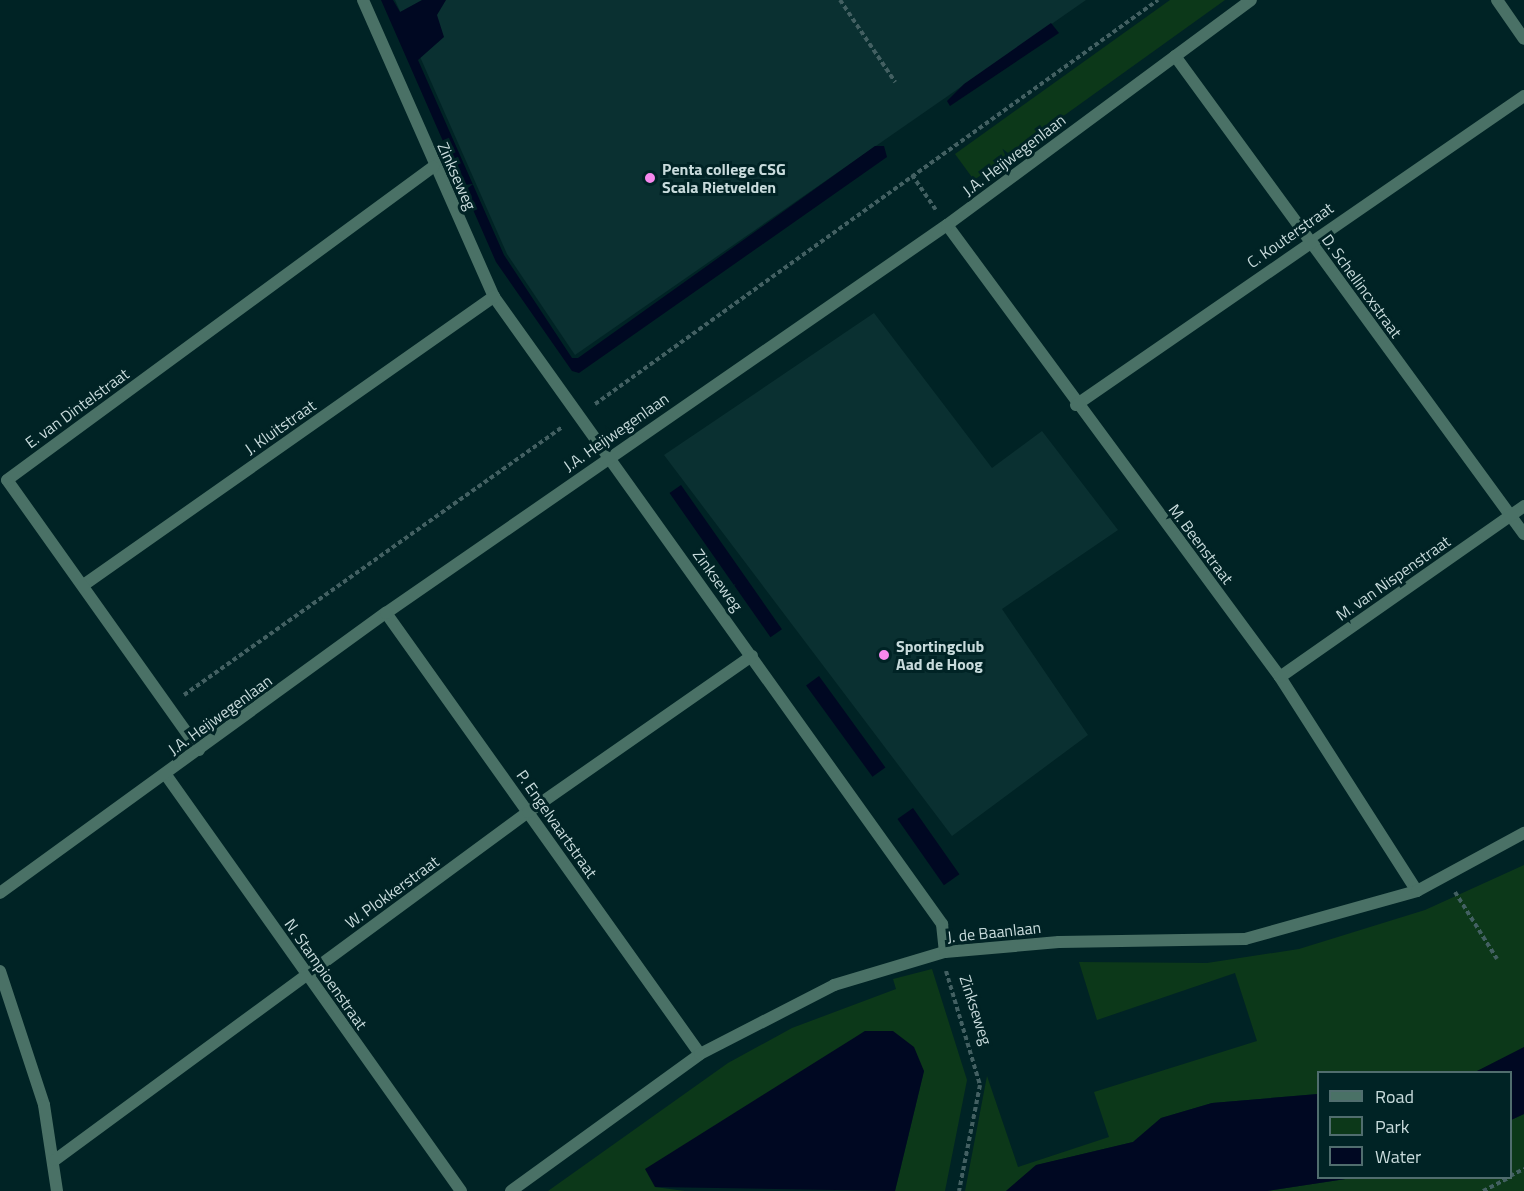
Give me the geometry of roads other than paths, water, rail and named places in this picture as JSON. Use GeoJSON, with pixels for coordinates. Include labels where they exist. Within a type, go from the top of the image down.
{"type":"FeatureCollection","features":[{"type":"Feature","properties":{"kind":"street","name":"Zinkseweg"},"geometry":{"type":"LineString","coordinates":[[363,0],[433,167],[494,297],[942,924],[945,952]]}},
{"type":"Feature","properties":{"kind":"street","name":"J.A. Heijwegenlaan"},"geometry":{"type":"LineString","coordinates":[[0,894],[386,614],[608,457],[947,225],[1251,0]]}},
{"type":"Feature","properties":{"kind":"street"},"geometry":{"type":"LineString","coordinates":[[1497,0],[1524,39]]}},
{"type":"Feature","properties":{"kind":"street","name":"D. Schellincxstraat"},"geometry":{"type":"LineString","coordinates":[[1174,56],[1524,534]]}},
{"type":"Feature","properties":{"kind":"street","name":"C. Kouterstraat"},"geometry":{"type":"LineString","coordinates":[[1076,405],[1308,242],[1524,96]]}},
{"type":"Feature","properties":{"kind":"street","name":"E. van Dintelstraat"},"geometry":{"type":"LineString","coordinates":[[200,750],[85,584],[7,480],[433,167]]}},
{"type":"Feature","properties":{"kind":"street","name":"M. Beenstraat"},"geometry":{"type":"LineString","coordinates":[[947,225],[1076,405],[1280,677],[1417,891]]}},
{"type":"Feature","properties":{"kind":"street","name":"J. Kluitstraat"},"geometry":{"type":"LineString","coordinates":[[85,584],[494,297]]}},
{"type":"Feature","properties":{"kind":"street","name":"M. van Nispenstraat"},"geometry":{"type":"LineString","coordinates":[[1280,677],[1524,506]]}},
{"type":"Feature","properties":{"kind":"street","name":"P. Engelvaartstraat"},"geometry":{"type":"LineString","coordinates":[[386,614],[700,1054]]}},
{"type":"Feature","properties":{"kind":"street","name":"W. Plokkerstraat"},"geometry":{"type":"LineString","coordinates":[[55,1160],[528,812],[752,656]]}},
{"type":"Feature","properties":{"kind":"street","name":"N. Stampioenstraat"},"geometry":{"type":"LineString","coordinates":[[166,775],[306,976],[461,1191]]}},
{"type":"Feature","properties":{"kind":"street","name":"J. de Baanlaan"},"geometry":{"type":"LineString","coordinates":[[512,1191],[700,1054],[834,985],[945,952],[1059,942],[1245,939],[1417,891],[1445,873],[1524,833]]}},
{"type":"Feature","properties":{"kind":"street"},"geometry":{"type":"LineString","coordinates":[[0,971],[29,1049],[55,1160],[57,1191]]}},
{"type":"Feature","properties":{"kind":"water"},"geometry":{"type":"Polygon","coordinates":[[[381,0],[393,0],[400,12],[422,0],[446,0],[437,15],[444,37],[418,60],[504,255],[572,358],[578,358],[875,146],[884,146],[887,157],[579,373],[572,371],[496,262],[381,0]]]}},
{"type":"Feature","properties":{"kind":"water"},"geometry":{"type":"Polygon","coordinates":[[[1051,23],[1059,33],[950,106],[947,101],[964,84],[1051,23]]]}},
{"type":"Feature","properties":{"kind":"water"},"geometry":{"type":"Polygon","coordinates":[[[681,485],[782,629],[770,637],[670,493],[681,485]]]}},
{"type":"Feature","properties":{"kind":"water"},"geometry":{"type":"Polygon","coordinates":[[[819,676],[885,767],[872,777],[806,685],[819,676]]]}},
{"type":"Feature","properties":{"kind":"water"},"geometry":{"type":"Polygon","coordinates":[[[913,808],[959,874],[944,885],[897,819],[913,808]]]}},
{"type":"Feature","properties":{"kind":"water"},"geometry":{"type":"Polygon","coordinates":[[[865,1031],[893,1031],[914,1047],[924,1071],[895,1191],[655,1187],[645,1169],[865,1031]]]}},
{"type":"Feature","properties":{"kind":"water"},"geometry":{"type":"Polygon","coordinates":[[[1524,1047],[1524,1114],[1512,1120],[1512,1071],[1477,1071],[1524,1047]]]}},
{"type":"Feature","properties":{"kind":"water"},"geometry":{"type":"Polygon","coordinates":[[[1317,1094],[1317,1179],[1345,1179],[1267,1191],[1006,1191],[1036,1165],[1133,1142],[1161,1118],[1212,1103],[1317,1094]]]}},
{"type":"Feature","properties":{"kind":"place","name":"Penta college CSG Scala Rietvelden"},"geometry":{"type":"Point","coordinates":[650,178]}},
{"type":"Feature","properties":{"kind":"place","name":"Sportingclub Aad de Hoog"},"geometry":{"type":"Point","coordinates":[884,655]}}]}
